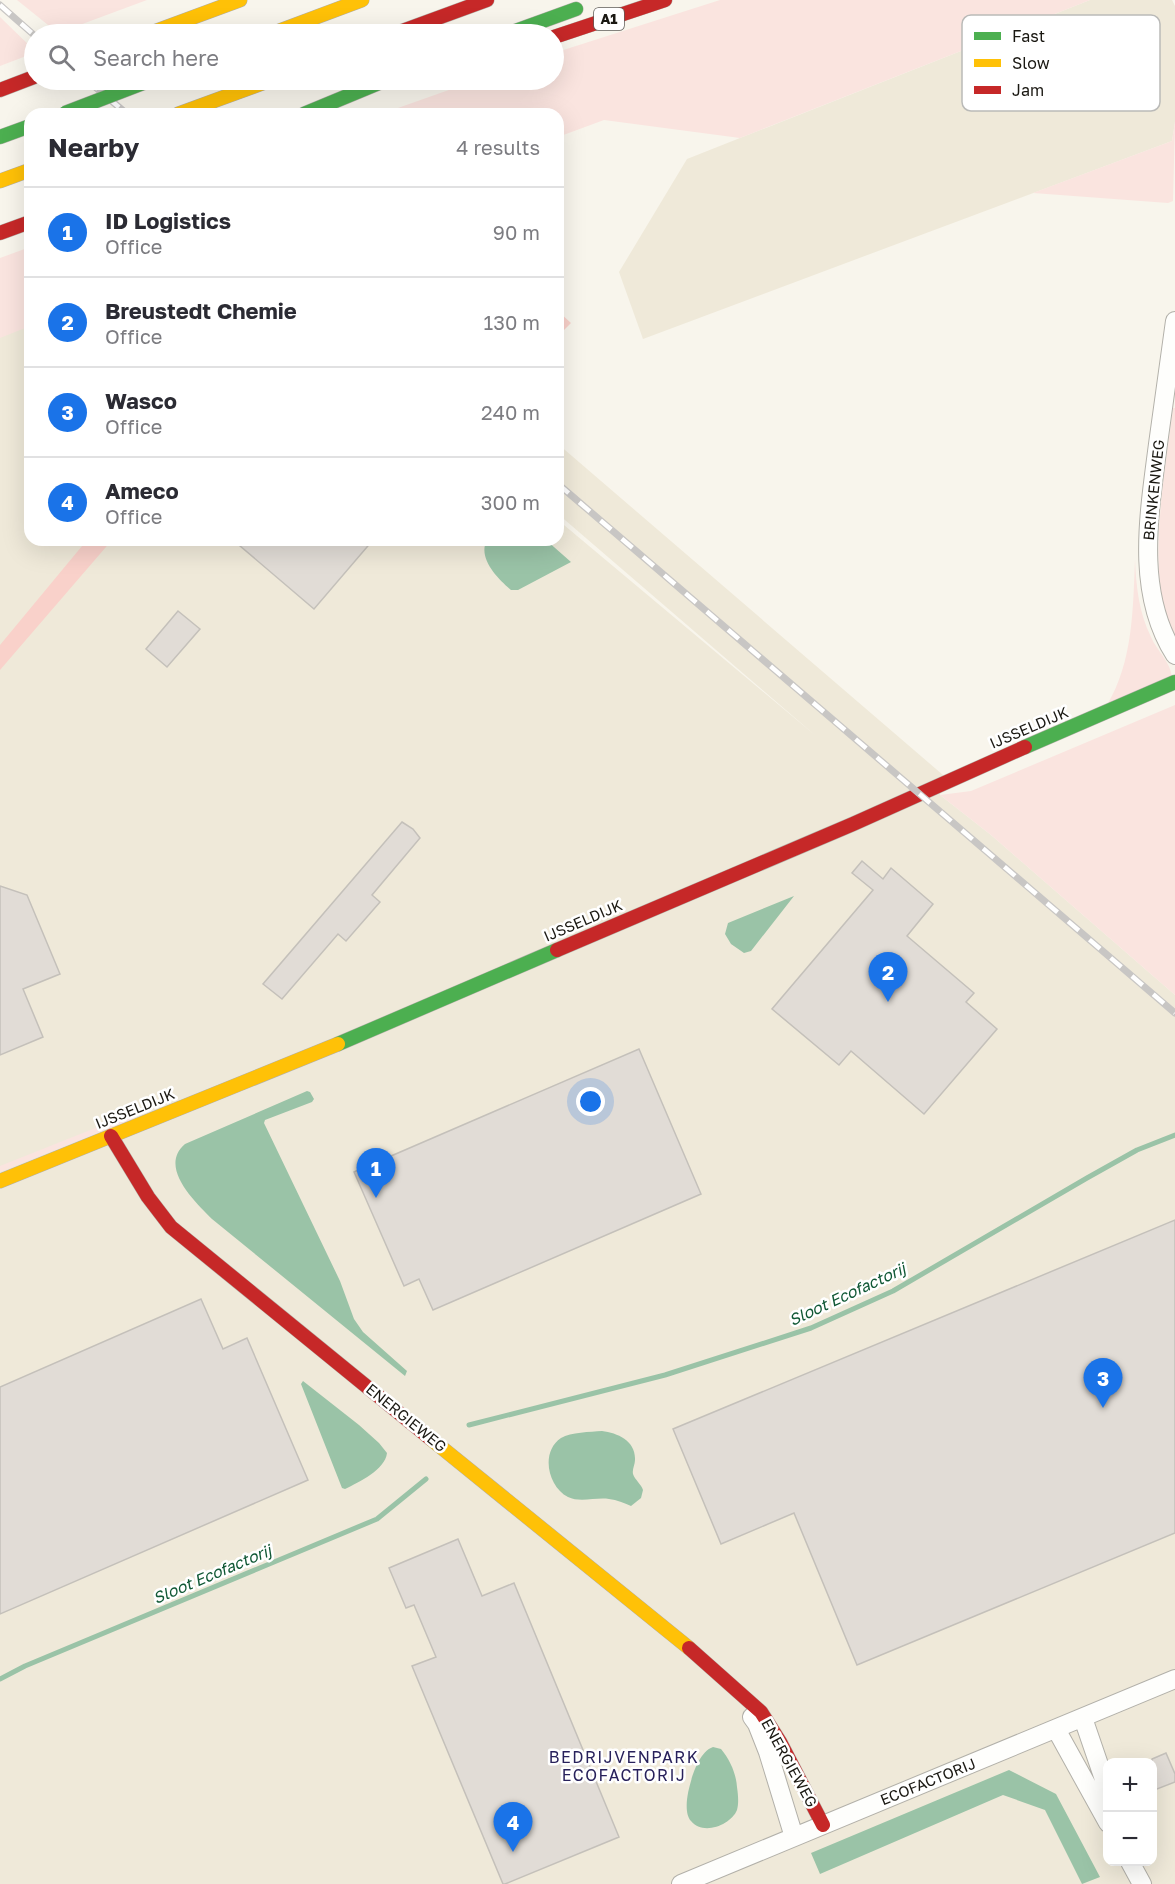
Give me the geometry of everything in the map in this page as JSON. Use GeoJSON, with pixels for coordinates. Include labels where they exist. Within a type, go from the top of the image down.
{"type":"FeatureCollection","features":[{"type":"Feature","properties":{"kind":"main road"},"geometry":{"type":"LineString","coordinates":[[175,24],[240,0]]}},
{"type":"Feature","properties":{"kind":"main road"},"geometry":{"type":"LineString","coordinates":[[298,24],[362,0]]}},
{"type":"Feature","properties":{"kind":"main road"},"geometry":{"type":"LineString","coordinates":[[421,24],[487,0]]}},
{"type":"Feature","properties":{"kind":"main road","name":"A1"},"geometry":{"type":"LineString","coordinates":[[564,34],[665,0]]}},
{"type":"Feature","properties":{"kind":"main road","name":"A1"},"geometry":{"type":"LineString","coordinates":[[535,24],[590,4]]}},
{"type":"Feature","properties":{"kind":"main road"},"geometry":{"type":"LineString","coordinates":[[0,90],[24,81]]}},
{"type":"Feature","properties":{"kind":"main road"},"geometry":{"type":"LineString","coordinates":[[76,108],[124,90]]}},
{"type":"Feature","properties":{"kind":"main road"},"geometry":{"type":"LineString","coordinates":[[194,108],[244,90]]}},
{"type":"Feature","properties":{"kind":"main road"},"geometry":{"type":"LineString","coordinates":[[318,108],[361,90]]}},
{"type":"Feature","properties":{"kind":"main road"},"geometry":{"type":"LineString","coordinates":[[0,137],[24,128]]}},
{"type":"Feature","properties":{"kind":"main road"},"geometry":{"type":"LineString","coordinates":[[0,181],[24,172]]}},
{"type":"Feature","properties":{"kind":"main road"},"geometry":{"type":"LineString","coordinates":[[0,233],[24,224]]}},
{"type":"Feature","properties":{"kind":"main road","name":"IJSSELDIJK"},"geometry":{"type":"LineString","coordinates":[[0,1181],[318,1052],[647,912],[1175,682]]}},
{"type":"Feature","properties":{"kind":"main road","name":"ENERGIEWEG"},"geometry":{"type":"LineString","coordinates":[[111,1136],[148,1197],[171,1227],[726,1680],[761,1712],[780,1742],[823,1825]]}},
{"type":"Feature","properties":{"kind":"street","name":"BRINKENWEG"},"geometry":{"type":"LineString","coordinates":[[1175,321],[1147,530],[1150,590],[1160,627],[1175,655]]}},
{"type":"Feature","properties":{"kind":"street","name":"ECOFACTORIJ"},"geometry":{"type":"LineString","coordinates":[[681,1884],[1175,1679]]}},
{"type":"Feature","properties":{"kind":"street","name":"ENERGIEWEG"},"geometry":{"type":"LineString","coordinates":[[726,1680],[757,1724],[794,1837]]}},
{"type":"Feature","properties":{"kind":"street"},"geometry":{"type":"LineString","coordinates":[[1083,1718],[1103,1779]]}},
{"type":"Feature","properties":{"kind":"street"},"geometry":{"type":"LineString","coordinates":[[1056,1729],[1103,1816]]}},
{"type":"Feature","properties":{"kind":"street"},"geometry":{"type":"LineString","coordinates":[[1132,1866],[1142,1884]]}},
{"type":"Feature","properties":{"kind":"shaded area"},"geometry":{"type":"Polygon","coordinates":[[[17,0],[147,0],[82,24],[47,24],[17,0]]]}},
{"type":"Feature","properties":{"kind":"shaded area"},"geometry":{"type":"Polygon","coordinates":[[[720,0],[1090,0],[1052,15],[962,15],[962,50],[740,138],[604,120],[564,135],[564,108],[398,108],[449,90],[564,90],[564,50],[720,0]]]}},
{"type":"Feature","properties":{"kind":"shaded area"},"geometry":{"type":"Polygon","coordinates":[[[1090,0],[1172,0],[1175,6],[1175,122],[1172,141],[643,339],[619,272],[687,159],[962,51],[962,111],[1160,111],[1160,15],[1052,15],[1090,0]]]}},
{"type":"Feature","properties":{"kind":"shaded area"},"geometry":{"type":"Polygon","coordinates":[[[0,17],[24,40],[24,57],[0,66],[0,17]]]}},
{"type":"Feature","properties":{"kind":"shaded area"},"geometry":{"type":"Polygon","coordinates":[[[1175,122],[1173,201],[1168,203],[1033,193],[1172,141],[1175,122]]]}},
{"type":"Feature","properties":{"kind":"shaded area"},"geometry":{"type":"Polygon","coordinates":[[[24,249],[24,328],[0,338],[0,258],[24,249]]]}},
{"type":"Feature","properties":{"kind":"shaded area"},"geometry":{"type":"Polygon","coordinates":[[[24,301],[24,546],[564,546],[564,525],[816,736],[564,519],[564,449],[943,775],[940,795],[991,835],[1175,995],[1175,1884],[0,1884],[0,310],[24,301]]]}},
{"type":"Feature","properties":{"kind":"shaded area"},"geometry":{"type":"Polygon","coordinates":[[[564,317],[571,323],[564,330],[564,317]]]}},
{"type":"Feature","properties":{"kind":"shaded area"},"geometry":{"type":"Polygon","coordinates":[[[1173,408],[1175,408],[1175,636],[1165,613],[1158,556],[1162,493],[1173,408]]]}},
{"type":"Feature","properties":{"kind":"shaded area"},"geometry":{"type":"Polygon","coordinates":[[[82,546],[107,546],[0,670],[0,645],[82,546]]]}},
{"type":"Feature","properties":{"kind":"shaded area"},"geometry":{"type":"Polygon","coordinates":[[[553,546],[571,562],[518,590],[511,590],[490,568],[485,547],[553,546]]]}},
{"type":"Feature","properties":{"kind":"shaded area"},"geometry":{"type":"Polygon","coordinates":[[[1135,559],[1141,609],[1147,628],[1169,667],[1172,678],[1107,705],[1116,688],[1127,653],[1132,616],[1135,559]]]}},
{"type":"Feature","properties":{"kind":"shaded area"},"geometry":{"type":"Polygon","coordinates":[[[1175,705],[1175,995],[991,835],[940,795],[971,791],[1175,705]]]}},
{"type":"Feature","properties":{"kind":"shaded area"},"geometry":{"type":"Polygon","coordinates":[[[794,896],[751,951],[744,953],[731,944],[725,934],[728,923],[794,896]]]}},
{"type":"Feature","properties":{"kind":"shaded area"},"geometry":{"type":"Polygon","coordinates":[[[307,1091],[314,1099],[312,1102],[265,1120],[264,1123],[340,1281],[354,1319],[363,1332],[407,1371],[405,1376],[212,1219],[189,1194],[177,1173],[175,1163],[178,1153],[185,1144],[307,1091]]]}},
{"type":"Feature","properties":{"kind":"shaded area"},"geometry":{"type":"Polygon","coordinates":[[[133,1113],[135,1118],[0,1172],[0,1166],[133,1113]]]}},
{"type":"Feature","properties":{"kind":"shaded area"},"geometry":{"type":"Polygon","coordinates":[[[303,1381],[359,1425],[387,1453],[377,1470],[345,1489],[342,1488],[301,1384],[303,1381]]]}},
{"type":"Feature","properties":{"kind":"shaded area"},"geometry":{"type":"Polygon","coordinates":[[[602,1431],[625,1439],[635,1453],[633,1474],[643,1490],[641,1498],[631,1506],[609,1499],[573,1499],[561,1492],[551,1478],[549,1460],[554,1444],[561,1438],[575,1433],[602,1431]]]}},
{"type":"Feature","properties":{"kind":"shaded area"},"geometry":{"type":"Polygon","coordinates":[[[713,1747],[721,1749],[732,1767],[738,1807],[734,1815],[723,1824],[702,1828],[689,1817],[688,1796],[692,1777],[699,1761],[705,1752],[713,1747]]]}},
{"type":"Feature","properties":{"kind":"shaded area"},"geometry":{"type":"Polygon","coordinates":[[[1009,1770],[1056,1794],[1100,1877],[1082,1884],[1045,1810],[1003,1795],[820,1874],[811,1853],[1009,1770]]]}},
{"type":"Feature","properties":{"kind":"building"},"geometry":{"type":"Polygon","coordinates":[[[240,546],[368,546],[314,609],[240,546]]]}},
{"type":"Feature","properties":{"kind":"building"},"geometry":{"type":"Polygon","coordinates":[[[178,611],[200,629],[167,667],[146,649],[178,611]]]}},
{"type":"Feature","properties":{"kind":"building"},"geometry":{"type":"Polygon","coordinates":[[[402,822],[413,829],[420,838],[372,895],[380,902],[346,941],[338,934],[282,999],[263,984],[402,822]]]}},
{"type":"Feature","properties":{"kind":"building"},"geometry":{"type":"Polygon","coordinates":[[[862,861],[883,879],[891,868],[933,904],[907,936],[974,993],[966,1002],[997,1029],[924,1114],[851,1051],[839,1065],[772,1009],[873,890],[852,873],[862,861]]]}},
{"type":"Feature","properties":{"kind":"building"},"geometry":{"type":"Polygon","coordinates":[[[0,886],[27,895],[60,974],[23,989],[43,1037],[0,1055],[0,886]]]}},
{"type":"Feature","properties":{"kind":"building"},"geometry":{"type":"Polygon","coordinates":[[[639,1049],[701,1194],[433,1310],[419,1279],[404,1286],[354,1172],[639,1049]]]}},
{"type":"Feature","properties":{"kind":"building"},"geometry":{"type":"Polygon","coordinates":[[[1175,1220],[1175,1533],[857,1665],[794,1513],[721,1544],[673,1429],[1175,1220]]]}},
{"type":"Feature","properties":{"kind":"building"},"geometry":{"type":"Polygon","coordinates":[[[201,1299],[223,1349],[247,1338],[308,1480],[0,1614],[0,1387],[201,1299]]]}},
{"type":"Feature","properties":{"kind":"building"},"geometry":{"type":"Polygon","coordinates":[[[458,1539],[482,1596],[514,1583],[619,1837],[505,1884],[503,1884],[412,1666],[436,1657],[414,1605],[406,1608],[389,1568],[458,1539]]]}},
{"type":"Feature","properties":{"kind":"building"},"geometry":{"type":"Polygon","coordinates":[[[1166,1753],[1175,1774],[1175,1782],[1157,1789],[1157,1758],[1154,1758],[1166,1753]]]}},
{"type":"Feature","properties":{"kind":"waterway","name":"Sloot Ecofactorij"},"geometry":{"type":"LineString","coordinates":[[469,1425],[665,1375],[811,1328],[893,1291],[1137,1150],[1175,1135]]}},
{"type":"Feature","properties":{"kind":"waterway","name":"Sloot Ecofactorij"},"geometry":{"type":"LineString","coordinates":[[0,1679],[25,1666],[377,1519],[426,1479]]}},
{"type":"Feature","properties":{"kind":"railway"},"geometry":{"type":"LineString","coordinates":[[0,5],[24,26]]}},
{"type":"Feature","properties":{"kind":"railway"},"geometry":{"type":"LineString","coordinates":[[99,90],[120,108]]}},
{"type":"Feature","properties":{"kind":"railway"},"geometry":{"type":"LineString","coordinates":[[564,489],[1175,1013]]}},
{"type":"Feature","properties":{"kind":"traffic: fast"},"geometry":{"type":"LineString","coordinates":[[535,24],[576,9]]}},
{"type":"Feature","properties":{"kind":"traffic: fast"},"geometry":{"type":"LineString","coordinates":[[78,108],[125,90]]}},
{"type":"Feature","properties":{"kind":"traffic: fast"},"geometry":{"type":"LineString","coordinates":[[318,108],[362,90]]}},
{"type":"Feature","properties":{"kind":"traffic: fast"},"geometry":{"type":"LineString","coordinates":[[0,137],[24,128]]}},
{"type":"Feature","properties":{"kind":"traffic: fast"},"geometry":{"type":"LineString","coordinates":[[1025,747],[1175,682]]}},
{"type":"Feature","properties":{"kind":"traffic: fast"},"geometry":{"type":"LineString","coordinates":[[338,1044],[557,950]]}},
{"type":"Feature","properties":{"kind":"traffic: slow"},"geometry":{"type":"LineString","coordinates":[[175,24],[240,0]]}},
{"type":"Feature","properties":{"kind":"traffic: slow"},"geometry":{"type":"LineString","coordinates":[[298,24],[362,0]]}},
{"type":"Feature","properties":{"kind":"traffic: slow"},"geometry":{"type":"LineString","coordinates":[[194,108],[244,90]]}},
{"type":"Feature","properties":{"kind":"traffic: slow"},"geometry":{"type":"LineString","coordinates":[[0,181],[24,172]]}},
{"type":"Feature","properties":{"kind":"traffic: slow"},"geometry":{"type":"LineString","coordinates":[[0,1181],[338,1044]]}},
{"type":"Feature","properties":{"kind":"traffic: slow"},"geometry":{"type":"LineString","coordinates":[[431,1439],[689,1648]]}},
{"type":"Feature","properties":{"kind":"traffic: jam"},"geometry":{"type":"LineString","coordinates":[[421,24],[487,0]]}},
{"type":"Feature","properties":{"kind":"traffic: jam"},"geometry":{"type":"LineString","coordinates":[[564,34],[665,0]]}},
{"type":"Feature","properties":{"kind":"traffic: jam"},"geometry":{"type":"LineString","coordinates":[[0,90],[24,81]]}},
{"type":"Feature","properties":{"kind":"traffic: jam"},"geometry":{"type":"LineString","coordinates":[[0,233],[24,224]]}},
{"type":"Feature","properties":{"kind":"traffic: jam"},"geometry":{"type":"LineString","coordinates":[[557,950],[853,824],[1025,747]]}},
{"type":"Feature","properties":{"kind":"traffic: jam"},"geometry":{"type":"LineString","coordinates":[[111,1136],[148,1197],[171,1227],[431,1439]]}},
{"type":"Feature","properties":{"kind":"traffic: jam"},"geometry":{"type":"LineString","coordinates":[[689,1648],[761,1712],[780,1742],[823,1825]]}},
{"type":"Feature","properties":{"kind":"place","name":"Breustedt Chemie"},"geometry":{"type":"Point","coordinates":[888,1002]}},
{"type":"Feature","properties":{"kind":"place","name":"ID Logistics"},"geometry":{"type":"Point","coordinates":[376,1198]}},
{"type":"Feature","properties":{"kind":"place","name":"Wasco"},"geometry":{"type":"Point","coordinates":[1103,1408]}},
{"type":"Feature","properties":{"kind":"place","name":"Ameco"},"geometry":{"type":"Point","coordinates":[513,1852]}},
{"type":"Feature","properties":{"kind":"district","name":"BEDRIJVENPARK ECOFACTORIJ"},"geometry":{"type":"Point","coordinates":[624,1766]}}]}
